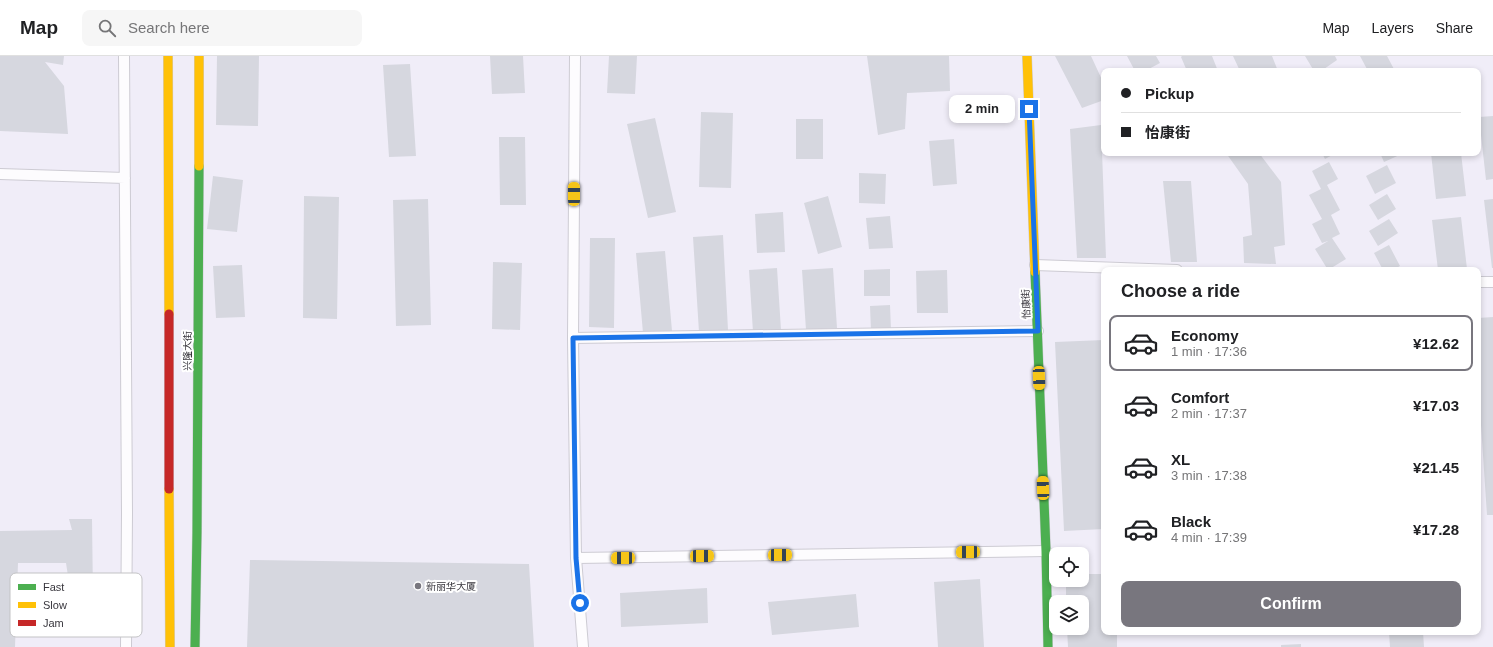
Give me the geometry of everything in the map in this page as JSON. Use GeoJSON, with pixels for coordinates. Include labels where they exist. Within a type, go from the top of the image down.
{"type":"FeatureCollection","features":[{"type":"Feature","properties":{"kind":"main road","name":"兴隆大街"},"geometry":{"type":"LineString","coordinates":[[168,56],[170,647]]}},
{"type":"Feature","properties":{"kind":"main road","name":"兴隆大街"},"geometry":{"type":"LineString","coordinates":[[195,647],[199,56]]}},
{"type":"Feature","properties":{"kind":"main road","name":"怡康街"},"geometry":{"type":"LineString","coordinates":[[1027,56],[1046,551],[1048,647]]}},
{"type":"Feature","properties":{"kind":"street"},"geometry":{"type":"LineString","coordinates":[[124,56],[128,513],[127,573]]}},
{"type":"Feature","properties":{"kind":"street"},"geometry":{"type":"LineString","coordinates":[[575,56],[573,338],[576,558],[583,647]]}},
{"type":"Feature","properties":{"kind":"street"},"geometry":{"type":"LineString","coordinates":[[0,174],[124,178]]}},
{"type":"Feature","properties":{"kind":"street"},"geometry":{"type":"LineString","coordinates":[[1035,265],[1101,267]]}},
{"type":"Feature","properties":{"kind":"street"},"geometry":{"type":"LineString","coordinates":[[1481,282],[1493,282]]}},
{"type":"Feature","properties":{"kind":"street"},"geometry":{"type":"LineString","coordinates":[[573,338],[1038,331]]}},
{"type":"Feature","properties":{"kind":"street"},"geometry":{"type":"LineString","coordinates":[[576,558],[1046,551]]}},
{"type":"Feature","properties":{"kind":"street"},"geometry":{"type":"LineString","coordinates":[[126,637],[126,647]]}},
{"type":"Feature","properties":{"kind":"building"},"geometry":{"type":"Polygon","coordinates":[[[0,56],[64,56],[63,65],[45,62],[64,86],[68,134],[0,131],[0,56]]]}},
{"type":"Feature","properties":{"kind":"building"},"geometry":{"type":"Polygon","coordinates":[[[217,56],[259,56],[258,126],[216,125],[217,56]]]}},
{"type":"Feature","properties":{"kind":"building"},"geometry":{"type":"Polygon","coordinates":[[[490,56],[523,56],[525,93],[492,94],[490,56]]]}},
{"type":"Feature","properties":{"kind":"building"},"geometry":{"type":"Polygon","coordinates":[[[609,56],[637,56],[635,94],[607,93],[609,56]]]}},
{"type":"Feature","properties":{"kind":"building"},"geometry":{"type":"Polygon","coordinates":[[[867,56],[949,56],[950,91],[907,93],[905,129],[878,135],[867,56]]]}},
{"type":"Feature","properties":{"kind":"building"},"geometry":{"type":"Polygon","coordinates":[[[1055,56],[1091,56],[1101,78],[1101,101],[1082,108],[1055,56]]]}},
{"type":"Feature","properties":{"kind":"building"},"geometry":{"type":"Polygon","coordinates":[[[1127,56],[1156,56],[1160,63],[1151,68],[1133,68],[1127,56]]]}},
{"type":"Feature","properties":{"kind":"building"},"geometry":{"type":"Polygon","coordinates":[[[1212,56],[1217,68],[1186,68],[1181,57],[1212,56]]]}},
{"type":"Feature","properties":{"kind":"building"},"geometry":{"type":"Polygon","coordinates":[[[1233,56],[1272,56],[1277,68],[1239,68],[1233,56]]]}},
{"type":"Feature","properties":{"kind":"building"},"geometry":{"type":"Polygon","coordinates":[[[1305,56],[1335,56],[1337,60],[1325,68],[1312,68],[1305,56]]]}},
{"type":"Feature","properties":{"kind":"building"},"geometry":{"type":"Polygon","coordinates":[[[1360,56],[1387,56],[1393,68],[1366,68],[1360,56]]]}},
{"type":"Feature","properties":{"kind":"building"},"geometry":{"type":"Polygon","coordinates":[[[410,64],[416,156],[389,157],[383,65],[410,64]]]}},
{"type":"Feature","properties":{"kind":"building"},"geometry":{"type":"Polygon","coordinates":[[[701,112],[733,113],[731,188],[699,187],[701,112]]]}},
{"type":"Feature","properties":{"kind":"building"},"geometry":{"type":"Polygon","coordinates":[[[1493,116],[1493,179],[1486,180],[1481,135],[1481,117],[1493,116]]]}},
{"type":"Feature","properties":{"kind":"building"},"geometry":{"type":"Polygon","coordinates":[[[655,118],[676,212],[648,218],[627,124],[655,118]]]}},
{"type":"Feature","properties":{"kind":"building"},"geometry":{"type":"Polygon","coordinates":[[[796,119],[823,119],[823,159],[796,159],[796,119]]]}},
{"type":"Feature","properties":{"kind":"building"},"geometry":{"type":"Polygon","coordinates":[[[1101,125],[1106,258],[1077,258],[1070,129],[1101,125]]]}},
{"type":"Feature","properties":{"kind":"building"},"geometry":{"type":"Polygon","coordinates":[[[499,137],[525,137],[526,205],[500,205],[499,137]]]}},
{"type":"Feature","properties":{"kind":"building"},"geometry":{"type":"Polygon","coordinates":[[[954,139],[957,184],[933,186],[929,141],[954,139]]]}},
{"type":"Feature","properties":{"kind":"building"},"geometry":{"type":"Polygon","coordinates":[[[1228,156],[1261,156],[1281,182],[1285,245],[1274,247],[1276,264],[1244,263],[1243,237],[1252,235],[1248,184],[1228,156]]]}},
{"type":"Feature","properties":{"kind":"building"},"geometry":{"type":"Polygon","coordinates":[[[1324,156],[1330,156],[1325,159],[1324,156]]]}},
{"type":"Feature","properties":{"kind":"building"},"geometry":{"type":"Polygon","coordinates":[[[1381,156],[1397,156],[1384,162],[1381,156]]]}},
{"type":"Feature","properties":{"kind":"building"},"geometry":{"type":"Polygon","coordinates":[[[1431,156],[1461,156],[1466,196],[1436,199],[1431,156]]]}},
{"type":"Feature","properties":{"kind":"building"},"geometry":{"type":"Polygon","coordinates":[[[1329,162],[1338,179],[1327,185],[1340,210],[1331,215],[1340,234],[1332,238],[1346,259],[1333,267],[1326,267],[1315,249],[1328,241],[1322,243],[1312,224],[1322,219],[1309,195],[1321,189],[1312,171],[1329,162]]]}},
{"type":"Feature","properties":{"kind":"building"},"geometry":{"type":"Polygon","coordinates":[[[1387,165],[1396,183],[1375,194],[1366,176],[1387,165]]]}},
{"type":"Feature","properties":{"kind":"building"},"geometry":{"type":"Polygon","coordinates":[[[859,173],[886,174],[885,204],[859,203],[859,173]]]}},
{"type":"Feature","properties":{"kind":"building"},"geometry":{"type":"Polygon","coordinates":[[[213,176],[243,180],[237,232],[207,229],[213,176]]]}},
{"type":"Feature","properties":{"kind":"building"},"geometry":{"type":"Polygon","coordinates":[[[1163,181],[1191,181],[1197,262],[1171,262],[1163,181]]]}},
{"type":"Feature","properties":{"kind":"building"},"geometry":{"type":"Polygon","coordinates":[[[1387,194],[1396,209],[1378,220],[1369,205],[1387,194]]]}},
{"type":"Feature","properties":{"kind":"building"},"geometry":{"type":"Polygon","coordinates":[[[304,196],[339,197],[337,319],[303,318],[304,196]]]}},
{"type":"Feature","properties":{"kind":"building"},"geometry":{"type":"Polygon","coordinates":[[[828,196],[842,247],[818,254],[804,203],[828,196]]]}},
{"type":"Feature","properties":{"kind":"building"},"geometry":{"type":"Polygon","coordinates":[[[428,199],[431,325],[396,326],[393,200],[428,199]]]}},
{"type":"Feature","properties":{"kind":"building"},"geometry":{"type":"Polygon","coordinates":[[[1493,199],[1493,268],[1492,268],[1484,200],[1493,199]]]}},
{"type":"Feature","properties":{"kind":"building"},"geometry":{"type":"Polygon","coordinates":[[[783,212],[785,252],[757,253],[755,214],[783,212]]]}},
{"type":"Feature","properties":{"kind":"building"},"geometry":{"type":"Polygon","coordinates":[[[890,216],[893,248],[869,249],[866,218],[890,216]]]}},
{"type":"Feature","properties":{"kind":"building"},"geometry":{"type":"Polygon","coordinates":[[[1461,217],[1467,267],[1438,267],[1432,220],[1461,217]]]}},
{"type":"Feature","properties":{"kind":"building"},"geometry":{"type":"Polygon","coordinates":[[[1389,219],[1398,233],[1378,246],[1369,231],[1389,219]]]}},
{"type":"Feature","properties":{"kind":"building"},"geometry":{"type":"Polygon","coordinates":[[[723,235],[728,330],[699,332],[693,237],[723,235]]]}},
{"type":"Feature","properties":{"kind":"building"},"geometry":{"type":"Polygon","coordinates":[[[590,238],[615,238],[614,328],[589,327],[590,238]]]}},
{"type":"Feature","properties":{"kind":"building"},"geometry":{"type":"Polygon","coordinates":[[[1389,245],[1400,266],[1381,267],[1374,253],[1389,245]]]}},
{"type":"Feature","properties":{"kind":"building"},"geometry":{"type":"Polygon","coordinates":[[[665,251],[672,331],[643,333],[636,253],[665,251]]]}},
{"type":"Feature","properties":{"kind":"building"},"geometry":{"type":"Polygon","coordinates":[[[493,262],[522,263],[520,330],[492,329],[493,262]]]}},
{"type":"Feature","properties":{"kind":"building"},"geometry":{"type":"Polygon","coordinates":[[[242,265],[245,317],[216,318],[213,266],[242,265]]]}},
{"type":"Feature","properties":{"kind":"building"},"geometry":{"type":"Polygon","coordinates":[[[777,268],[781,330],[753,332],[749,270],[777,268]]]}},
{"type":"Feature","properties":{"kind":"building"},"geometry":{"type":"Polygon","coordinates":[[[833,268],[837,328],[806,330],[802,270],[833,268]]]}},
{"type":"Feature","properties":{"kind":"building"},"geometry":{"type":"Polygon","coordinates":[[[890,269],[890,296],[864,296],[864,270],[890,269]]]}},
{"type":"Feature","properties":{"kind":"building"},"geometry":{"type":"Polygon","coordinates":[[[947,270],[948,313],[917,313],[916,271],[947,270]]]}},
{"type":"Feature","properties":{"kind":"building"},"geometry":{"type":"Polygon","coordinates":[[[890,305],[891,330],[871,331],[870,306],[890,305]]]}},
{"type":"Feature","properties":{"kind":"building"},"geometry":{"type":"Polygon","coordinates":[[[1493,317],[1493,515],[1487,515],[1481,425],[1481,318],[1493,317]]]}},
{"type":"Feature","properties":{"kind":"building"},"geometry":{"type":"Polygon","coordinates":[[[1101,340],[1101,529],[1064,531],[1055,342],[1101,340]]]}},
{"type":"Feature","properties":{"kind":"building"},"geometry":{"type":"Polygon","coordinates":[[[69,519],[92,519],[93,573],[68,573],[66,563],[18,563],[18,573],[10,573],[10,637],[15,637],[15,647],[0,647],[0,531],[72,530],[69,519]]]}},
{"type":"Feature","properties":{"kind":"building"},"geometry":{"type":"Polygon","coordinates":[[[250,560],[529,564],[534,647],[247,647],[250,560]]]}},
{"type":"Feature","properties":{"kind":"building"},"geometry":{"type":"Polygon","coordinates":[[[1089,574],[1101,574],[1101,635],[1117,635],[1117,647],[1068,647],[1067,635],[1089,635],[1089,595],[1066,595],[1066,587],[1089,587],[1089,574]]]}},
{"type":"Feature","properties":{"kind":"building"},"geometry":{"type":"Polygon","coordinates":[[[980,579],[984,647],[938,647],[934,582],[980,579]]]}},
{"type":"Feature","properties":{"kind":"building"},"geometry":{"type":"Polygon","coordinates":[[[707,588],[708,623],[621,627],[620,593],[707,588]]]}},
{"type":"Feature","properties":{"kind":"building"},"geometry":{"type":"Polygon","coordinates":[[[856,594],[859,627],[772,635],[768,602],[856,594]]]}},
{"type":"Feature","properties":{"kind":"building"},"geometry":{"type":"Polygon","coordinates":[[[1389,635],[1423,635],[1424,647],[1390,647],[1389,635]]]}},
{"type":"Feature","properties":{"kind":"building"},"geometry":{"type":"Polygon","coordinates":[[[1301,644],[1301,647],[1281,647],[1281,645],[1301,644]]]}},
{"type":"Feature","properties":{"kind":"traffic: fast"},"geometry":{"type":"LineString","coordinates":[[195,647],[199,166]]}},
{"type":"Feature","properties":{"kind":"traffic: fast"},"geometry":{"type":"LineString","coordinates":[[1035,272],[1046,551],[1048,647]]}},
{"type":"Feature","properties":{"kind":"traffic: slow"},"geometry":{"type":"LineString","coordinates":[[168,56],[169,314]]}},
{"type":"Feature","properties":{"kind":"traffic: slow"},"geometry":{"type":"LineString","coordinates":[[199,56],[199,166]]}},
{"type":"Feature","properties":{"kind":"traffic: slow"},"geometry":{"type":"LineString","coordinates":[[1027,56],[1035,272]]}},
{"type":"Feature","properties":{"kind":"traffic: slow"},"geometry":{"type":"LineString","coordinates":[[169,489],[170,647]]}},
{"type":"Feature","properties":{"kind":"traffic: jam"},"geometry":{"type":"LineString","coordinates":[[169,314],[169,489]]}},
{"type":"Feature","properties":{"kind":"place","name":"新丽华大厦"},"geometry":{"type":"Point","coordinates":[418,586]}},
{"type":"Feature","properties":{"kind":"route"},"geometry":{"type":"LineString","coordinates":[[580,603],[576,558],[573,338],[1038,331],[1029,109]]}}]}
